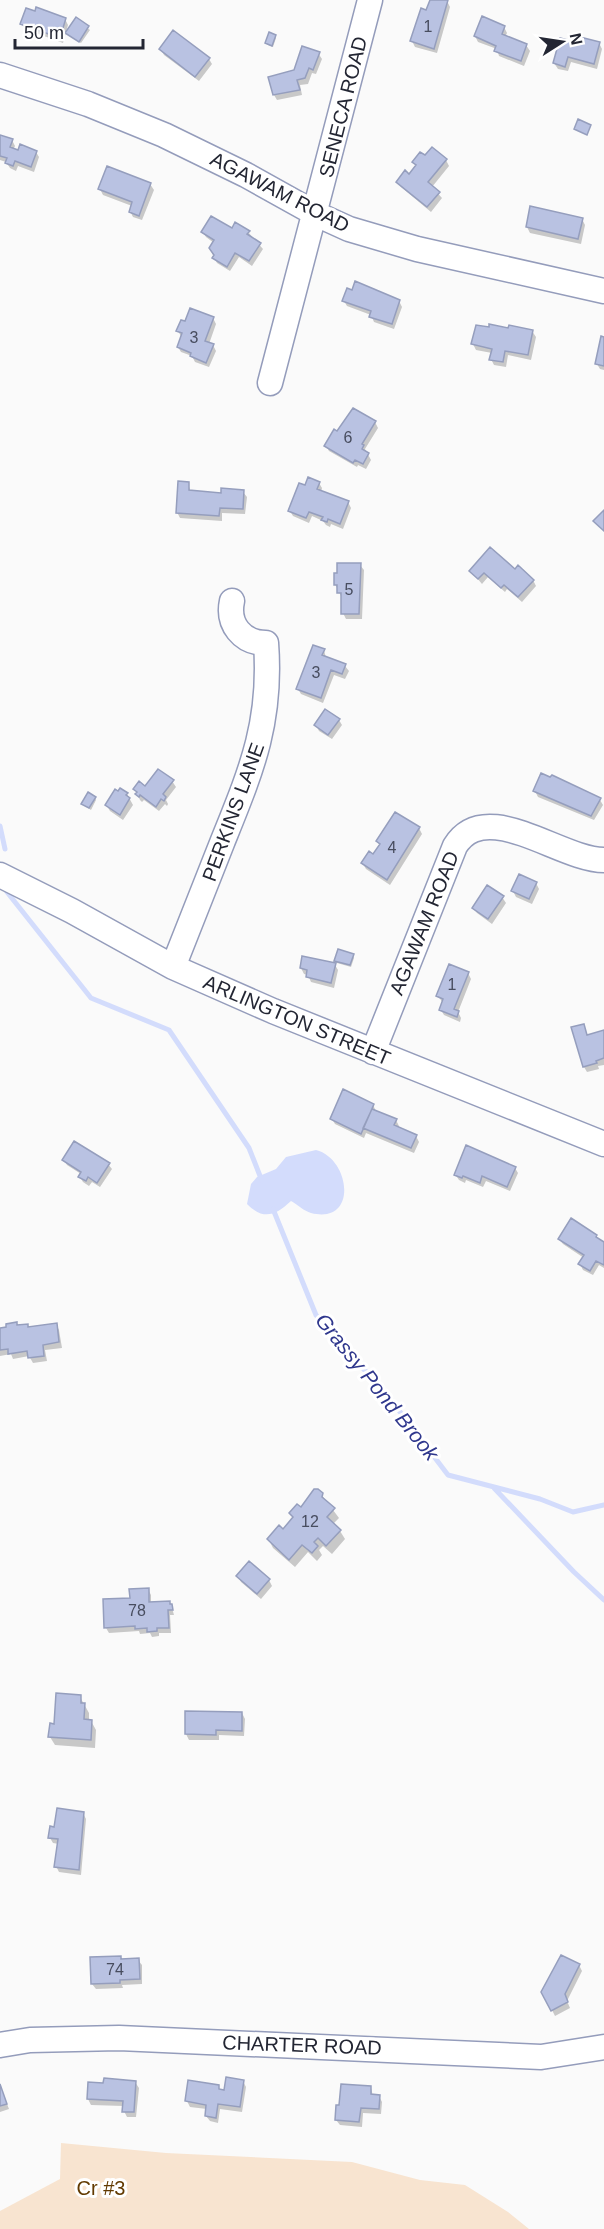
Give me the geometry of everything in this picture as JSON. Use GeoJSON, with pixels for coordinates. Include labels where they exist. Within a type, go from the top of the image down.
{"type":"FeatureCollection","features":[{"type":"Feature","properties":{"kind":"street","name":"SENECA ROAD"},"geometry":{"type":"LineString","coordinates":[[270,383],[316,214],[370,0]]}},
{"type":"Feature","properties":{"kind":"street","name":"AGAWAM ROAD"},"geometry":{"type":"LineString","coordinates":[[0,75],[79,101],[164,135],[349,229],[417,249],[604,291]]}},
{"type":"Feature","properties":{"kind":"street","name":"PERKINS LANE"},"geometry":{"type":"LineString","coordinates":[[173,967],[249,776],[262,730],[267,682],[267,643],[253,641],[240,634],[232,622],[230,608],[232,601]]}},
{"type":"Feature","properties":{"kind":"street","name":"AGAWAM ROAD"},"geometry":{"type":"LineString","coordinates":[[373,1052],[455,846],[466,833],[482,827],[501,827],[582,857],[604,860]]}},
{"type":"Feature","properties":{"kind":"street","name":"ARLINGTON STREET"},"geometry":{"type":"LineString","coordinates":[[0,875],[72,911],[173,967],[373,1052],[604,1144]]}},
{"type":"Feature","properties":{"kind":"street","name":"CHARTER ROAD"},"geometry":{"type":"LineString","coordinates":[[0,2045],[30,2040],[119,2038],[541,2057],[604,2047]]}},
{"type":"Feature","properties":{"kind":"green space","name":"Cr #3"},"geometry":{"type":"Polygon","coordinates":[[[61,2143],[166,2153],[352,2162],[420,2180],[465,2185],[508,2212],[529,2229],[0,2229],[0,2211],[60,2179],[61,2143]]]}},
{"type":"Feature","properties":{"kind":"water"},"geometry":{"type":"Polygon","coordinates":[[[316,1150],[328,1156],[337,1165],[342,1177],[344,1189],[342,1201],[337,1209],[326,1214],[311,1213],[291,1201],[275,1213],[264,1214],[247,1204],[251,1184],[257,1177],[276,1169],[286,1157],[316,1150]]]}},
{"type":"Feature","properties":{"kind":"building"},"geometry":{"type":"Polygon","coordinates":[[[430,0],[448,0],[434,49],[410,41],[421,8],[426,10],[430,0]]]}},
{"type":"Feature","properties":{"kind":"building"},"geometry":{"type":"Polygon","coordinates":[[[36,7],[66,18],[60,38],[20,24],[26,8],[35,11],[36,7]]]}},
{"type":"Feature","properties":{"kind":"building"},"geometry":{"type":"Polygon","coordinates":[[[482,16],[505,26],[502,34],[527,44],[521,61],[494,51],[496,46],[474,36],[482,16]]]}},
{"type":"Feature","properties":{"kind":"building"},"geometry":{"type":"Polygon","coordinates":[[[76,17],[89,26],[79,42],[65,33],[76,17]]]}},
{"type":"Feature","properties":{"kind":"building"},"geometry":{"type":"Polygon","coordinates":[[[173,30],[210,58],[195,77],[159,49],[173,30]]]}},
{"type":"Feature","properties":{"kind":"building"},"geometry":{"type":"Polygon","coordinates":[[[269,32],[276,35],[272,46],[265,43],[269,32]]]}},
{"type":"Feature","properties":{"kind":"building"},"geometry":{"type":"Polygon","coordinates":[[[576,36],[600,42],[594,64],[568,57],[565,67],[553,63],[560,38],[575,42],[576,36]]]}},
{"type":"Feature","properties":{"kind":"building"},"geometry":{"type":"Polygon","coordinates":[[[302,46],[320,52],[313,70],[309,68],[305,78],[297,80],[300,90],[273,95],[268,77],[294,70],[302,46]]]}},
{"type":"Feature","properties":{"kind":"building"},"geometry":{"type":"Polygon","coordinates":[[[578,119],[591,125],[587,135],[574,129],[578,119]]]}},
{"type":"Feature","properties":{"kind":"building"},"geometry":{"type":"Polygon","coordinates":[[[0,135],[13,139],[10,147],[18,150],[20,144],[37,151],[31,167],[15,161],[13,166],[5,163],[7,158],[0,156],[0,135]]]}},
{"type":"Feature","properties":{"kind":"building"},"geometry":{"type":"Polygon","coordinates":[[[432,147],[447,159],[428,182],[440,192],[427,207],[396,182],[405,170],[409,174],[416,165],[412,162],[420,152],[425,155],[432,147]]]}},
{"type":"Feature","properties":{"kind":"building"},"geometry":{"type":"Polygon","coordinates":[[[107,166],[151,183],[139,216],[129,212],[132,202],[98,189],[107,166]]]}},
{"type":"Feature","properties":{"kind":"building"},"geometry":{"type":"Polygon","coordinates":[[[530,206],[583,218],[578,239],[526,227],[530,206]]]}},
{"type":"Feature","properties":{"kind":"building"},"geometry":{"type":"Polygon","coordinates":[[[211,216],[232,228],[235,222],[250,231],[247,234],[261,243],[249,261],[235,253],[227,267],[212,258],[214,255],[209,248],[214,240],[201,232],[211,216]]]}},
{"type":"Feature","properties":{"kind":"building"},"geometry":{"type":"Polygon","coordinates":[[[355,281],[400,300],[392,324],[369,317],[371,311],[342,301],[347,288],[352,290],[355,281]]]}},
{"type":"Feature","properties":{"kind":"building"},"geometry":{"type":"Polygon","coordinates":[[[190,308],[214,317],[205,341],[214,344],[206,363],[177,347],[182,333],[176,331],[181,320],[185,321],[190,308]]]}},
{"type":"Feature","properties":{"kind":"building"},"geometry":{"type":"Polygon","coordinates":[[[489,324],[533,330],[528,355],[505,351],[503,362],[489,360],[492,349],[471,344],[476,325],[489,327],[489,324]]]}},
{"type":"Feature","properties":{"kind":"building"},"geometry":{"type":"Polygon","coordinates":[[[601,336],[604,337],[604,366],[595,364],[601,336]]]}},
{"type":"Feature","properties":{"kind":"building"},"geometry":{"type":"Polygon","coordinates":[[[353,408],[376,421],[362,444],[364,445],[362,449],[369,453],[363,464],[355,460],[353,463],[324,446],[334,429],[337,431],[353,408]]]}},
{"type":"Feature","properties":{"kind":"building"},"geometry":{"type":"Polygon","coordinates":[[[308,477],[320,482],[317,489],[349,501],[340,524],[328,519],[327,522],[321,520],[323,517],[309,512],[306,518],[288,511],[299,483],[305,485],[308,477]]]}},
{"type":"Feature","properties":{"kind":"building"},"geometry":{"type":"Polygon","coordinates":[[[178,481],[189,482],[189,490],[221,493],[221,488],[244,490],[243,509],[220,508],[219,516],[176,513],[178,481]]]}},
{"type":"Feature","properties":{"kind":"building"},"geometry":{"type":"Polygon","coordinates":[[[604,510],[604,531],[593,521],[604,510]]]}},
{"type":"Feature","properties":{"kind":"building"},"geometry":{"type":"Polygon","coordinates":[[[490,547],[515,569],[518,565],[534,580],[518,597],[504,585],[501,588],[484,573],[478,579],[469,571],[490,547]]]}},
{"type":"Feature","properties":{"kind":"building"},"geometry":{"type":"Polygon","coordinates":[[[337,563],[361,563],[359,614],[341,614],[341,593],[337,593],[337,585],[334,585],[337,563]]]}},
{"type":"Feature","properties":{"kind":"building"},"geometry":{"type":"Polygon","coordinates":[[[313,645],[325,649],[322,655],[346,664],[342,674],[331,670],[321,698],[296,689],[313,645]]]}},
{"type":"Feature","properties":{"kind":"building"},"geometry":{"type":"Polygon","coordinates":[[[325,709],[340,719],[328,735],[314,725],[325,709]]]}},
{"type":"Feature","properties":{"kind":"building"},"geometry":{"type":"Polygon","coordinates":[[[158,769],[174,780],[163,794],[166,797],[164,801],[161,799],[156,807],[135,794],[137,792],[133,789],[139,781],[145,786],[158,769]]]}},
{"type":"Feature","properties":{"kind":"building"},"geometry":{"type":"Polygon","coordinates":[[[541,773],[550,777],[552,775],[601,798],[591,816],[533,791],[541,773]]]}},
{"type":"Feature","properties":{"kind":"building"},"geometry":{"type":"Polygon","coordinates":[[[120,788],[128,793],[126,795],[130,798],[120,815],[105,805],[115,789],[118,791],[120,788]]]}},
{"type":"Feature","properties":{"kind":"building"},"geometry":{"type":"Polygon","coordinates":[[[88,792],[96,797],[89,808],[81,804],[88,792]]]}},
{"type":"Feature","properties":{"kind":"building"},"geometry":{"type":"Polygon","coordinates":[[[395,812],[420,827],[387,880],[361,863],[369,851],[373,854],[380,844],[376,841],[395,812]]]}},
{"type":"Feature","properties":{"kind":"building"},"geometry":{"type":"Polygon","coordinates":[[[519,874],[537,882],[529,899],[511,891],[519,874]]]}},
{"type":"Feature","properties":{"kind":"building"},"geometry":{"type":"Polygon","coordinates":[[[487,885],[504,896],[488,919],[472,908],[487,885]]]}},
{"type":"Feature","properties":{"kind":"building"},"geometry":{"type":"Polygon","coordinates":[[[338,949],[354,954],[350,965],[334,961],[338,949]]]}},
{"type":"Feature","properties":{"kind":"building"},"geometry":{"type":"Polygon","coordinates":[[[302,956],[336,963],[331,983],[306,977],[307,970],[300,968],[302,956]]]}},
{"type":"Feature","properties":{"kind":"building"},"geometry":{"type":"Polygon","coordinates":[[[449,964],[469,972],[454,1009],[459,1011],[457,1017],[439,1010],[443,999],[436,996],[449,964]]]}},
{"type":"Feature","properties":{"kind":"building"},"geometry":{"type":"Polygon","coordinates":[[[584,1024],[587,1035],[604,1030],[604,1058],[596,1061],[597,1063],[583,1067],[571,1027],[584,1024]]]}},
{"type":"Feature","properties":{"kind":"building"},"geometry":{"type":"Polygon","coordinates":[[[343,1089],[374,1104],[361,1134],[330,1119],[343,1089]]]}},
{"type":"Feature","properties":{"kind":"building"},"geometry":{"type":"Polygon","coordinates":[[[372,1109],[397,1119],[394,1125],[417,1135],[411,1148],[363,1128],[372,1109]]]}},
{"type":"Feature","properties":{"kind":"building"},"geometry":{"type":"Polygon","coordinates":[[[74,1141],[110,1163],[97,1183],[88,1177],[86,1181],[78,1177],[81,1172],[62,1160],[74,1141]]]}},
{"type":"Feature","properties":{"kind":"building"},"geometry":{"type":"Polygon","coordinates":[[[466,1145],[516,1167],[507,1187],[482,1176],[480,1183],[454,1175],[466,1145]]]}},
{"type":"Feature","properties":{"kind":"building"},"geometry":{"type":"Polygon","coordinates":[[[571,1218],[604,1242],[604,1265],[596,1261],[590,1271],[578,1264],[584,1255],[558,1239],[571,1218]]]}},
{"type":"Feature","properties":{"kind":"building"},"geometry":{"type":"Polygon","coordinates":[[[17,1322],[17,1325],[28,1324],[28,1327],[57,1323],[59,1342],[43,1345],[44,1356],[28,1358],[27,1351],[8,1354],[8,1349],[0,1350],[0,1328],[17,1322]]]}},
{"type":"Feature","properties":{"kind":"building"},"geometry":{"type":"Polygon","coordinates":[[[314,1489],[323,1493],[322,1497],[335,1508],[327,1517],[341,1530],[326,1546],[318,1538],[314,1542],[318,1546],[312,1553],[302,1545],[289,1560],[267,1539],[279,1525],[283,1529],[293,1517],[289,1513],[297,1504],[301,1507],[314,1489]]]}},
{"type":"Feature","properties":{"kind":"building"},"geometry":{"type":"Polygon","coordinates":[[[249,1561],[270,1579],[257,1594],[236,1576],[249,1561]]]}},
{"type":"Feature","properties":{"kind":"building"},"geometry":{"type":"Polygon","coordinates":[[[149,1588],[149,1602],[170,1601],[172,1604],[173,1610],[168,1610],[169,1628],[157,1628],[157,1631],[147,1632],[147,1628],[135,1629],[135,1626],[104,1628],[103,1599],[130,1598],[129,1589],[149,1588]]]}},
{"type":"Feature","properties":{"kind":"building"},"geometry":{"type":"Polygon","coordinates":[[[56,1693],[81,1695],[81,1703],[85,1703],[84,1719],[92,1720],[91,1740],[48,1737],[50,1723],[54,1724],[56,1693]]]}},
{"type":"Feature","properties":{"kind":"building"},"geometry":{"type":"Polygon","coordinates":[[[185,1711],[242,1712],[242,1731],[216,1730],[216,1735],[185,1734],[185,1711]]]}},
{"type":"Feature","properties":{"kind":"building"},"geometry":{"type":"Polygon","coordinates":[[[57,1808],[84,1812],[79,1870],[54,1867],[58,1839],[48,1838],[50,1826],[54,1827],[57,1808]]]}},
{"type":"Feature","properties":{"kind":"building"},"geometry":{"type":"Polygon","coordinates":[[[561,1955],[580,1964],[565,1994],[568,2002],[551,2011],[541,1992],[561,1955]]]}},
{"type":"Feature","properties":{"kind":"building"},"geometry":{"type":"Polygon","coordinates":[[[121,1956],[121,1959],[139,1958],[140,1979],[120,1980],[120,1983],[91,1984],[90,1957],[121,1956]]]}},
{"type":"Feature","properties":{"kind":"building"},"geometry":{"type":"Polygon","coordinates":[[[226,2077],[244,2080],[240,2107],[218,2104],[216,2118],[205,2116],[206,2105],[185,2101],[188,2080],[219,2085],[219,2089],[224,2090],[226,2077]]]}},
{"type":"Feature","properties":{"kind":"building"},"geometry":{"type":"Polygon","coordinates":[[[104,2078],[136,2081],[134,2112],[122,2112],[123,2101],[87,2099],[88,2082],[103,2083],[104,2078]]]}},
{"type":"Feature","properties":{"kind":"building"},"geometry":{"type":"Polygon","coordinates":[[[0,2084],[7,2104],[0,2106],[0,2084]]]}},
{"type":"Feature","properties":{"kind":"building"},"geometry":{"type":"Polygon","coordinates":[[[341,2084],[371,2086],[371,2094],[380,2095],[379,2109],[361,2108],[359,2122],[335,2120],[341,2084]]]}},
{"type":"Feature","properties":{"kind":"waterway","name":"Grassy Pond Brook"},"geometry":{"type":"LineString","coordinates":[[0,826],[5,849]]}},
{"type":"Feature","properties":{"kind":"waterway","name":"Grassy Pond Brook"},"geometry":{"type":"LineString","coordinates":[[7,892],[91,998],[169,1030],[249,1148],[262,1181]]}},
{"type":"Feature","properties":{"kind":"waterway","name":"Grassy Pond Brook"},"geometry":{"type":"LineString","coordinates":[[273,1209],[316,1315],[391,1400],[448,1475],[540,1499],[573,1512],[604,1505]]}},
{"type":"Feature","properties":{"kind":"waterway"},"geometry":{"type":"LineString","coordinates":[[494,1488],[604,1600]]}}]}
